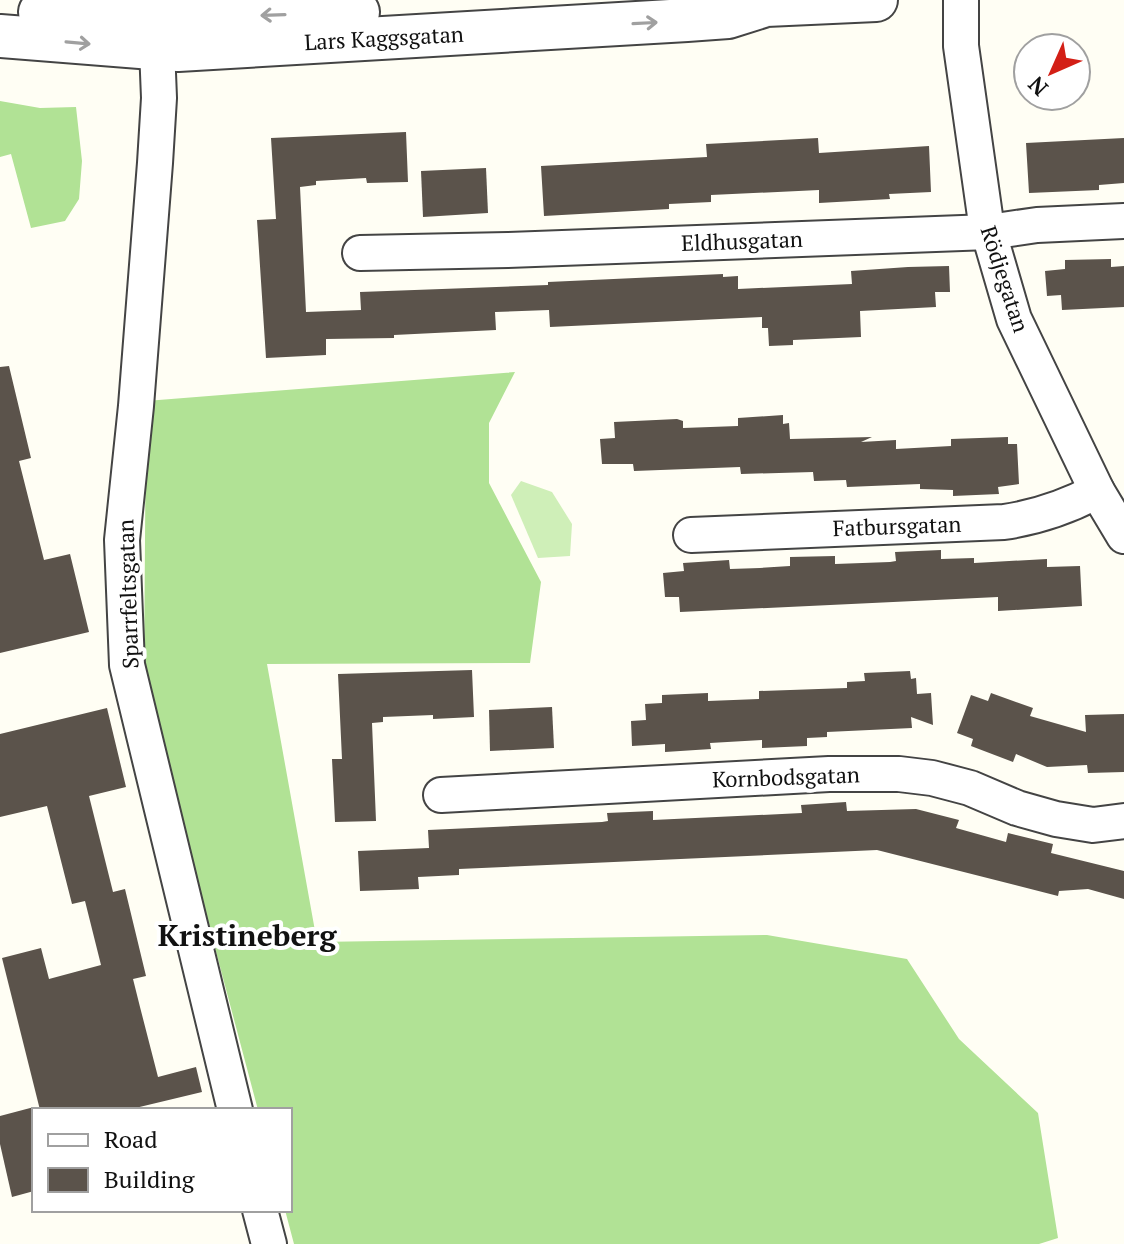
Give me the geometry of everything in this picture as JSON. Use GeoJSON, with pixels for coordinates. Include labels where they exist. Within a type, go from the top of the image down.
{"type":"FeatureCollection","features":[{"type":"Feature","properties":{"kind":"street","name":"Lars Kaggsgatan"},"geometry":{"type":"LineString","coordinates":[[0,10],[156,34],[603,0]]}},
{"type":"Feature","properties":{"kind":"street","name":"Lars Kaggsgatan"},"geometry":{"type":"LineString","coordinates":[[0,36],[701,19],[728,17],[757,2],[876,0]]}},
{"type":"Feature","properties":{"kind":"street","name":"Rödjegatan"},"geometry":{"type":"LineString","coordinates":[[961,0],[961,46],[989,232],[1014,319],[1097,491],[1124,536]]}},
{"type":"Feature","properties":{"kind":"street","name":"Sparrfeltsgatan"},"geometry":{"type":"LineString","coordinates":[[156,34],[159,98],[155,163],[122,540],[127,665],[235,1108]]}},
{"type":"Feature","properties":{"kind":"street","name":"Eldhusgatan"},"geometry":{"type":"LineString","coordinates":[[360,253],[989,232],[1037,225],[1124,221]]}},
{"type":"Feature","properties":{"kind":"street","name":"Fatbursgatan"},"geometry":{"type":"LineString","coordinates":[[691,535],[1004,522],[1035,518],[1097,491]]}},
{"type":"Feature","properties":{"kind":"street","name":"Kornbodsgatan"},"geometry":{"type":"LineString","coordinates":[[441,795],[829,774],[899,774],[932,778],[970,788],[1017,808],[1056,819],[1093,825],[1124,821]]}},
{"type":"Feature","properties":{"kind":"street"},"geometry":{"type":"LineString","coordinates":[[261,1212],[269,1244]]}},
{"type":"Feature","properties":{"kind":"green space"},"geometry":{"type":"Polygon","coordinates":[[[0,101],[40,108],[76,107],[82,161],[79,199],[65,221],[31,228],[11,154],[0,157],[0,101]]]}},
{"type":"Feature","properties":{"kind":"green space"},"geometry":{"type":"Polygon","coordinates":[[[515,372],[489,423],[489,483],[541,582],[530,663],[267,664],[317,942],[767,935],[907,959],[959,1039],[1038,1113],[1058,1238],[1039,1244],[294,1244],[286,1212],[292,1212],[292,1108],[257,1108],[144,680],[146,401],[515,372]]]}},
{"type":"Feature","properties":{"kind":"green space"},"geometry":{"type":"Polygon","coordinates":[[[521,481],[552,492],[572,524],[570,556],[538,558],[511,495],[521,481]]]}},
{"type":"Feature","properties":{"kind":"building"},"geometry":{"type":"Polygon","coordinates":[[[406,132],[408,182],[367,183],[366,178],[316,181],[316,185],[300,187],[306,312],[361,310],[360,292],[723,274],[723,277],[738,276],[738,289],[852,284],[851,271],[908,267],[949,266],[950,292],[935,292],[936,307],[860,311],[861,337],[793,340],[793,345],[769,346],[768,328],[762,328],[762,317],[550,327],[549,310],[495,312],[496,330],[394,335],[394,338],[326,339],[326,355],[266,358],[257,220],[276,219],[271,138],[406,132]]]}},
{"type":"Feature","properties":{"kind":"building"},"geometry":{"type":"Polygon","coordinates":[[[818,138],[819,153],[929,146],[931,192],[889,194],[890,199],[819,203],[819,190],[711,195],[711,202],[669,204],[669,209],[544,216],[541,166],[707,157],[706,144],[818,138]]]}},
{"type":"Feature","properties":{"kind":"building"},"geometry":{"type":"Polygon","coordinates":[[[1124,138],[1124,183],[1099,185],[1099,190],[1029,193],[1026,143],[1124,138]]]}},
{"type":"Feature","properties":{"kind":"building"},"geometry":{"type":"Polygon","coordinates":[[[486,168],[488,213],[423,217],[421,171],[486,168]]]}},
{"type":"Feature","properties":{"kind":"building"},"geometry":{"type":"Polygon","coordinates":[[[1111,259],[1111,267],[1124,266],[1124,307],[1062,310],[1061,295],[1047,296],[1045,271],[1065,269],[1065,260],[1111,259]]]}},
{"type":"Feature","properties":{"kind":"building"},"geometry":{"type":"Polygon","coordinates":[[[9,366],[31,458],[19,461],[44,560],[70,554],[89,632],[0,653],[0,367],[9,366]]]}},
{"type":"Feature","properties":{"kind":"building"},"geometry":{"type":"Polygon","coordinates":[[[783,415],[783,424],[789,423],[790,439],[872,437],[861,442],[896,440],[896,449],[951,446],[951,439],[1008,437],[1008,444],[1017,444],[1019,484],[998,487],[999,494],[953,496],[953,490],[920,489],[920,484],[847,487],[846,480],[814,481],[813,472],[741,474],[740,467],[634,471],[633,464],[602,464],[600,439],[615,438],[614,422],[677,419],[683,421],[683,428],[738,426],[738,418],[783,415]]]}},
{"type":"Feature","properties":{"kind":"building"},"geometry":{"type":"Polygon","coordinates":[[[941,550],[941,559],[974,558],[974,563],[1047,559],[1047,567],[1080,566],[1082,606],[998,611],[998,597],[680,612],[679,597],[665,597],[663,573],[684,571],[683,563],[729,560],[730,569],[760,568],[790,566],[790,557],[835,556],[835,564],[890,562],[896,561],[895,552],[941,550]]]}},
{"type":"Feature","properties":{"kind":"building"},"geometry":{"type":"Polygon","coordinates":[[[472,670],[474,717],[383,717],[383,722],[372,723],[376,821],[335,822],[332,759],[342,759],[338,674],[472,670]]]}},
{"type":"Feature","properties":{"kind":"building"},"geometry":{"type":"Polygon","coordinates":[[[910,671],[911,679],[916,678],[917,694],[931,693],[933,725],[911,717],[912,728],[827,732],[827,737],[807,738],[807,746],[762,748],[762,740],[710,743],[711,749],[665,752],[665,744],[632,746],[631,721],[646,720],[645,704],[662,703],[662,695],[708,693],[708,701],[759,699],[759,691],[847,688],[847,682],[865,681],[864,673],[910,671]]]}},
{"type":"Feature","properties":{"kind":"building"},"geometry":{"type":"Polygon","coordinates":[[[991,693],[1033,708],[1030,716],[1086,732],[1085,715],[1124,714],[1124,772],[1088,773],[1087,765],[1047,767],[1016,754],[1013,762],[971,746],[973,739],[957,733],[971,695],[988,701],[991,693]]]}},
{"type":"Feature","properties":{"kind":"building"},"geometry":{"type":"Polygon","coordinates":[[[552,707],[554,748],[490,751],[489,710],[552,707]]]}},
{"type":"Feature","properties":{"kind":"building"},"geometry":{"type":"Polygon","coordinates":[[[107,708],[126,787],[89,796],[113,892],[125,889],[146,976],[133,979],[158,1077],[196,1067],[202,1092],[135,1108],[40,1108],[2,958],[41,948],[49,979],[101,965],[85,901],[72,904],[47,806],[0,817],[0,734],[107,708]]]}},
{"type":"Feature","properties":{"kind":"building"},"geometry":{"type":"Polygon","coordinates":[[[846,802],[847,811],[916,809],[959,820],[956,828],[1006,842],[1008,833],[1053,844],[1051,853],[1124,871],[1124,899],[1088,889],[1059,891],[1058,896],[877,850],[459,869],[459,875],[418,877],[419,889],[360,891],[358,851],[429,848],[428,830],[602,822],[608,821],[607,813],[653,811],[653,820],[802,813],[801,805],[846,802]]]}},
{"type":"Feature","properties":{"kind":"building"},"geometry":{"type":"Polygon","coordinates":[[[34,1107],[32,1192],[12,1197],[0,1144],[0,1116],[34,1107]]]}},
{"type":"Feature","properties":{"kind":"district","name":"Kristineberg"},"geometry":{"type":"Point","coordinates":[247,936]}}]}
